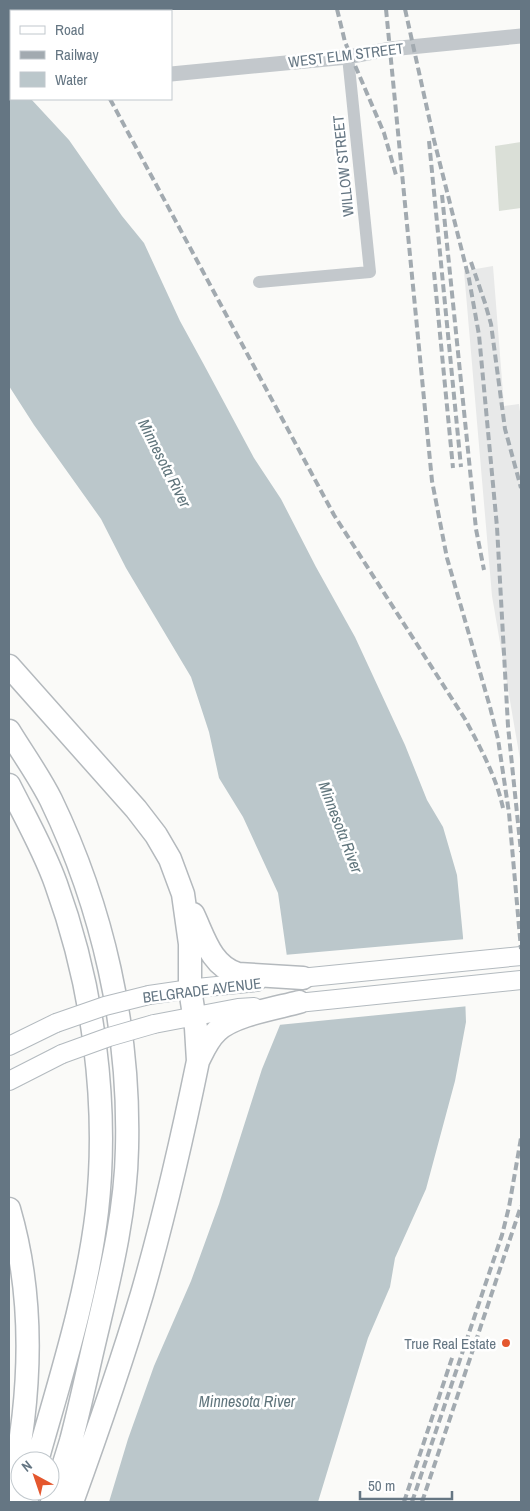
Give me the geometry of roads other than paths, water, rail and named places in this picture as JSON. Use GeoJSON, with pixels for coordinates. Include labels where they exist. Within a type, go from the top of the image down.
{"type":"FeatureCollection","features":[{"type":"Feature","properties":{"kind":"highway"},"geometry":{"type":"LineString","coordinates":[[9,666],[136,809],[156,835],[170,860],[211,953],[218,964],[238,979],[303,978]]}},
{"type":"Feature","properties":{"kind":"highway"},"geometry":{"type":"LineString","coordinates":[[9,731],[50,799],[81,873],[100,927],[119,1019],[127,1089],[127,1149],[119,1230],[71,1440],[52,1502]]}},
{"type":"Feature","properties":{"kind":"highway"},"geometry":{"type":"LineString","coordinates":[[9,785],[32,829],[56,883],[72,934],[85,990],[94,1047],[99,1100],[100,1152],[97,1211],[88,1267],[77,1318],[40,1451]]}},
{"type":"Feature","properties":{"kind":"highway"},"geometry":{"type":"LineString","coordinates":[[72,1502],[95,1440],[142,1293],[180,1148],[198,1061],[196,1028],[190,988],[190,944],[184,894]]}},
{"type":"Feature","properties":{"kind":"highway"},"geometry":{"type":"LineString","coordinates":[[198,1061],[216,1031],[239,1013],[299,1002]]}},
{"type":"Feature","properties":{"kind":"highway"},"geometry":{"type":"LineString","coordinates":[[9,1209],[25,1281],[29,1364],[22,1432],[9,1501]]}},
{"type":"Feature","properties":{"kind":"main road"},"geometry":{"type":"LineString","coordinates":[[303,978],[521,956]]}},
{"type":"Feature","properties":{"kind":"main road","name":"BELGRADE AVENUE"},"geometry":{"type":"LineString","coordinates":[[9,1046],[56,1023],[105,1006],[149,995],[238,979]]}},
{"type":"Feature","properties":{"kind":"main road"},"geometry":{"type":"LineString","coordinates":[[299,1002],[521,980]]}},
{"type":"Feature","properties":{"kind":"main road","name":"BELGRADE AVENUE"},"geometry":{"type":"LineString","coordinates":[[9,1081],[62,1054],[109,1037],[154,1024],[194,1017],[239,1013]]}},
{"type":"Feature","properties":{"kind":"street","name":"WEST ELM STREET"},"geometry":{"type":"LineString","coordinates":[[172,74],[348,57],[390,49],[521,36]]}},
{"type":"Feature","properties":{"kind":"street","name":"WILLOW STREET"},"geometry":{"type":"LineString","coordinates":[[259,282],[370,272],[348,57]]}},
{"type":"Feature","properties":{"kind":"water","name":"Minnesota River"},"geometry":{"type":"Polygon","coordinates":[[[9,75],[10,100],[32,100],[69,140],[122,216],[144,243],[180,321],[254,458],[281,499],[355,637],[405,745],[427,800],[443,827],[457,875],[463,937],[466,1022],[455,1081],[426,1189],[395,1258],[390,1287],[368,1338],[318,1502],[109,1502],[128,1439],[154,1366],[191,1281],[219,1204],[262,1069],[280,1025],[290,978],[278,893],[243,817],[219,778],[209,732],[191,677],[126,568],[101,519],[34,425],[9,386],[9,75]]]}},
{"type":"Feature","properties":{"kind":"railway"},"geometry":{"type":"LineString","coordinates":[[337,9],[345,42],[384,133],[396,175]]}},
{"type":"Feature","properties":{"kind":"railway"},"geometry":{"type":"LineString","coordinates":[[386,9],[432,481],[447,558],[498,739],[509,813],[521,949]]}},
{"type":"Feature","properties":{"kind":"railway"},"geometry":{"type":"LineString","coordinates":[[405,9],[434,140],[469,279],[479,335],[497,527],[508,726],[521,852]]}},
{"type":"Feature","properties":{"kind":"railway"},"geometry":{"type":"LineString","coordinates":[[111,100],[334,515],[465,719],[492,773],[503,808]]}},
{"type":"Feature","properties":{"kind":"railway"},"geometry":{"type":"LineString","coordinates":[[429,141],[461,467]]}},
{"type":"Feature","properties":{"kind":"railway"},"geometry":{"type":"LineString","coordinates":[[442,195],[476,529],[484,570]]}},
{"type":"Feature","properties":{"kind":"railway"},"geometry":{"type":"LineString","coordinates":[[471,262],[491,324],[505,429],[521,488]]}},
{"type":"Feature","properties":{"kind":"railway"},"geometry":{"type":"LineString","coordinates":[[434,272],[453,468]]}},
{"type":"Feature","properties":{"kind":"railway"},"geometry":{"type":"LineString","coordinates":[[412,1502],[502,1235],[521,1138]]}},
{"type":"Feature","properties":{"kind":"railway"},"geometry":{"type":"LineString","coordinates":[[422,1502],[521,1206]]}},
{"type":"Feature","properties":{"kind":"railway"},"geometry":{"type":"LineString","coordinates":[[404,1502],[453,1355]]}},
{"type":"Feature","properties":{"kind":"place","name":"True Real Estate"},"geometry":{"type":"Point","coordinates":[506,1343]}}]}
